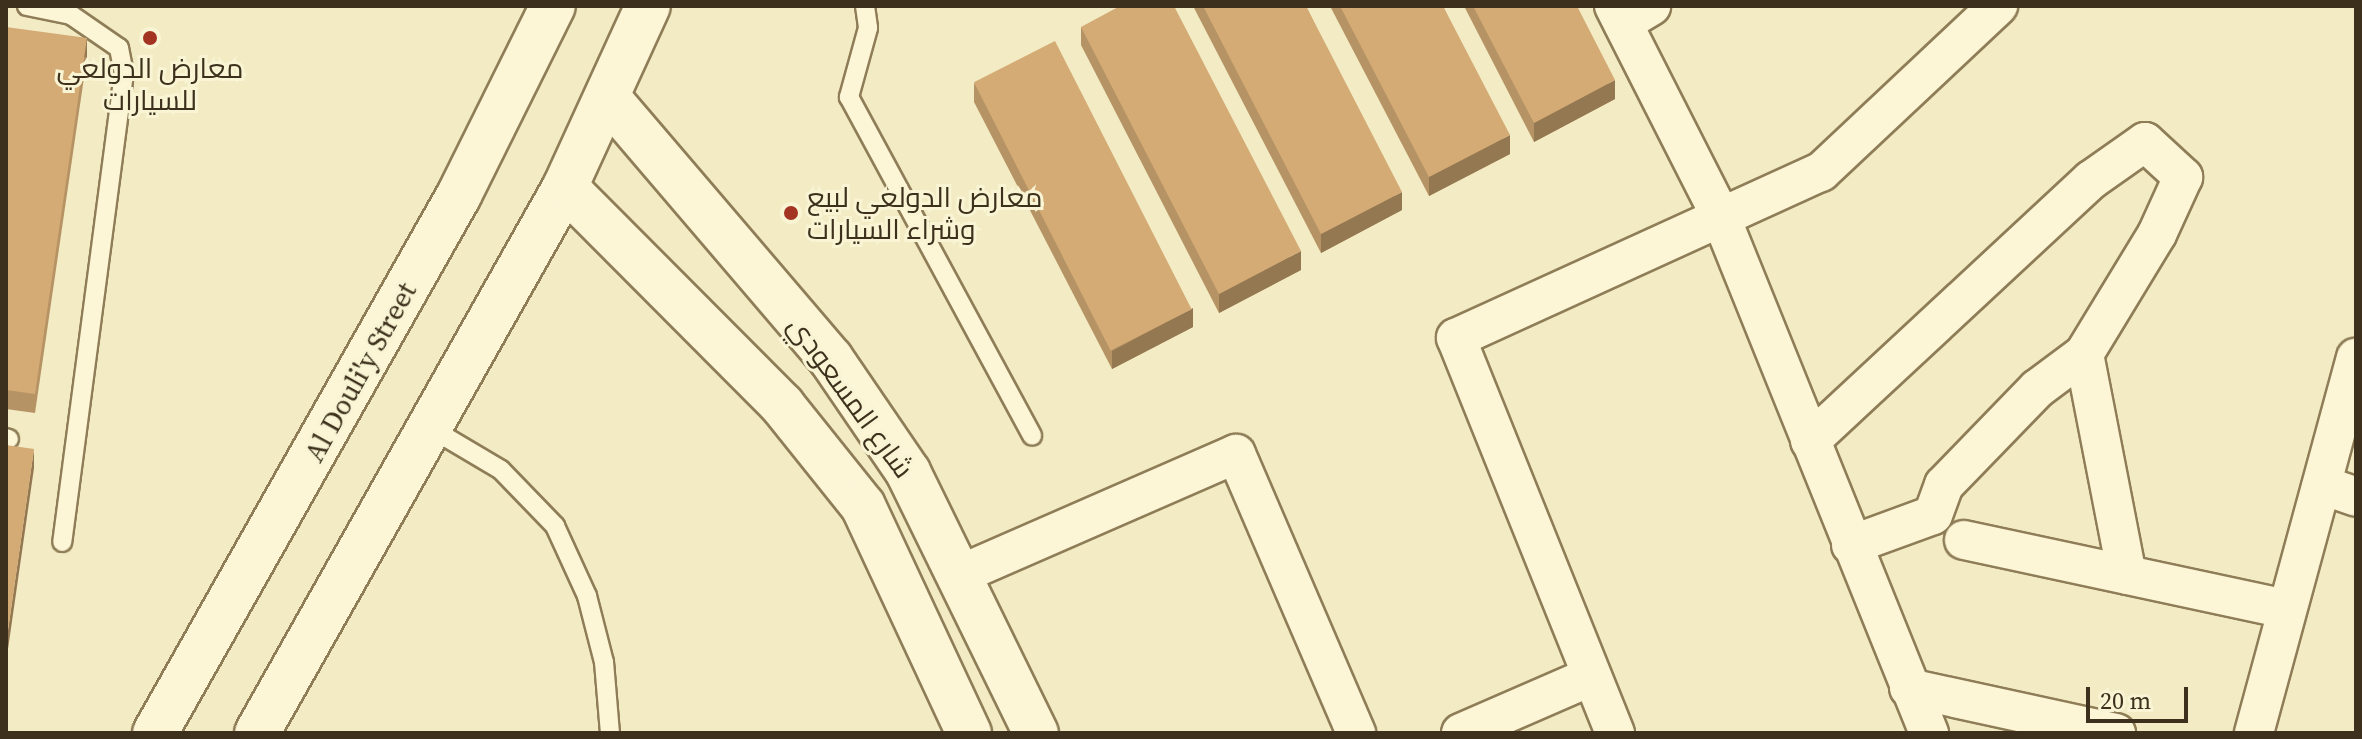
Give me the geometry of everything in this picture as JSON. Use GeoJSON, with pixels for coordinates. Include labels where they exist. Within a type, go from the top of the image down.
{"type":"FeatureCollection","features":[{"type":"Feature","properties":{"kind":"main road","name":"Al Douli'y Street"},"geometry":{"type":"LineString","coordinates":[[155,733],[459,195],[553,6]]}},
{"type":"Feature","properties":{"kind":"main road"},"geometry":{"type":"LineString","coordinates":[[257,733],[432,429],[565,187],[648,6]]}},
{"type":"Feature","properties":{"kind":"main road","name":"شارع المسعودي"},"geometry":{"type":"LineString","coordinates":[[608,98],[831,359],[908,472],[961,574],[1036,733]]}},
{"type":"Feature","properties":{"kind":"main road","name":"شارع المسعودي"},"geometry":{"type":"LineString","coordinates":[[565,187],[782,405],[863,506],[969,733]]}},
{"type":"Feature","properties":{"kind":"street"},"geometry":{"type":"LineString","coordinates":[[1615,733],[1456,338],[1720,215],[1821,172],[1998,6]]}},
{"type":"Feature","properties":{"kind":"street"},"geometry":{"type":"LineString","coordinates":[[1629,12],[1720,215],[1929,733]]}},
{"type":"Feature","properties":{"kind":"street"},"geometry":{"type":"LineString","coordinates":[[1810,441],[2091,180],[2145,142],[2183,177],[2084,354],[2037,389],[1944,485],[1933,515],[1851,545]]}},
{"type":"Feature","properties":{"kind":"street"},"geometry":{"type":"LineString","coordinates":[[2084,354],[2127,575]]}},
{"type":"Feature","properties":{"kind":"street"},"geometry":{"type":"LineString","coordinates":[[2254,733],[2287,609],[2339,491],[2356,358]]}},
{"type":"Feature","properties":{"kind":"street"},"geometry":{"type":"LineString","coordinates":[[961,574],[1236,454],[1356,733]]}},
{"type":"Feature","properties":{"kind":"street"},"geometry":{"type":"LineString","coordinates":[[1964,540],[2287,609]]}},
{"type":"Feature","properties":{"kind":"street"},"geometry":{"type":"LineString","coordinates":[[1461,733],[1590,677]]}},
{"type":"Feature","properties":{"kind":"street"},"geometry":{"type":"LineString","coordinates":[[1909,688],[2116,733]]}},
{"type":"Feature","properties":{"kind":"lane"},"geometry":{"type":"LineString","coordinates":[[27,6],[71,15],[119,48],[124,73],[62,542]]}},
{"type":"Feature","properties":{"kind":"lane"},"geometry":{"type":"LineString","coordinates":[[865,6],[868,28],[849,97],[1032,436]]}},
{"type":"Feature","properties":{"kind":"lane"},"geometry":{"type":"LineString","coordinates":[[432,429],[501,470],[555,526],[598,635],[610,733]]}},
{"type":"Feature","properties":{"kind":"building"},"geometry":{"type":"Polygon","coordinates":[[[1120,6],[1174,6],[1301,251],[1219,294],[1081,27],[1120,6]]]}},
{"type":"Feature","properties":{"kind":"building"},"geometry":{"type":"Polygon","coordinates":[[[1203,6],[1306,6],[1402,192],[1321,234],[1203,6]]]}},
{"type":"Feature","properties":{"kind":"building"},"geometry":{"type":"Polygon","coordinates":[[[1340,6],[1443,6],[1510,135],[1429,177],[1340,6]]]}},
{"type":"Feature","properties":{"kind":"building"},"geometry":{"type":"Polygon","coordinates":[[[1473,6],[1577,6],[1615,80],[1534,123],[1473,6]]]}},
{"type":"Feature","properties":{"kind":"building"},"geometry":{"type":"Polygon","coordinates":[[[6,27],[87,38],[35,394],[6,390],[6,27]]]}},
{"type":"Feature","properties":{"kind":"building"},"geometry":{"type":"Polygon","coordinates":[[[1055,41],[1192,309],[1111,351],[974,82],[1055,41]]]}},
{"type":"Feature","properties":{"kind":"building"},"geometry":{"type":"Polygon","coordinates":[[[6,445],[34,449],[6,644],[6,445]]]}},
{"type":"Feature","properties":{"kind":"place","name":"معارض الدولعي للسيارات"},"geometry":{"type":"Point","coordinates":[150,38]}},
{"type":"Feature","properties":{"kind":"place","name":"معارض الدولعي لبيع وشراء السيارات"},"geometry":{"type":"Point","coordinates":[791,213]}}]}
